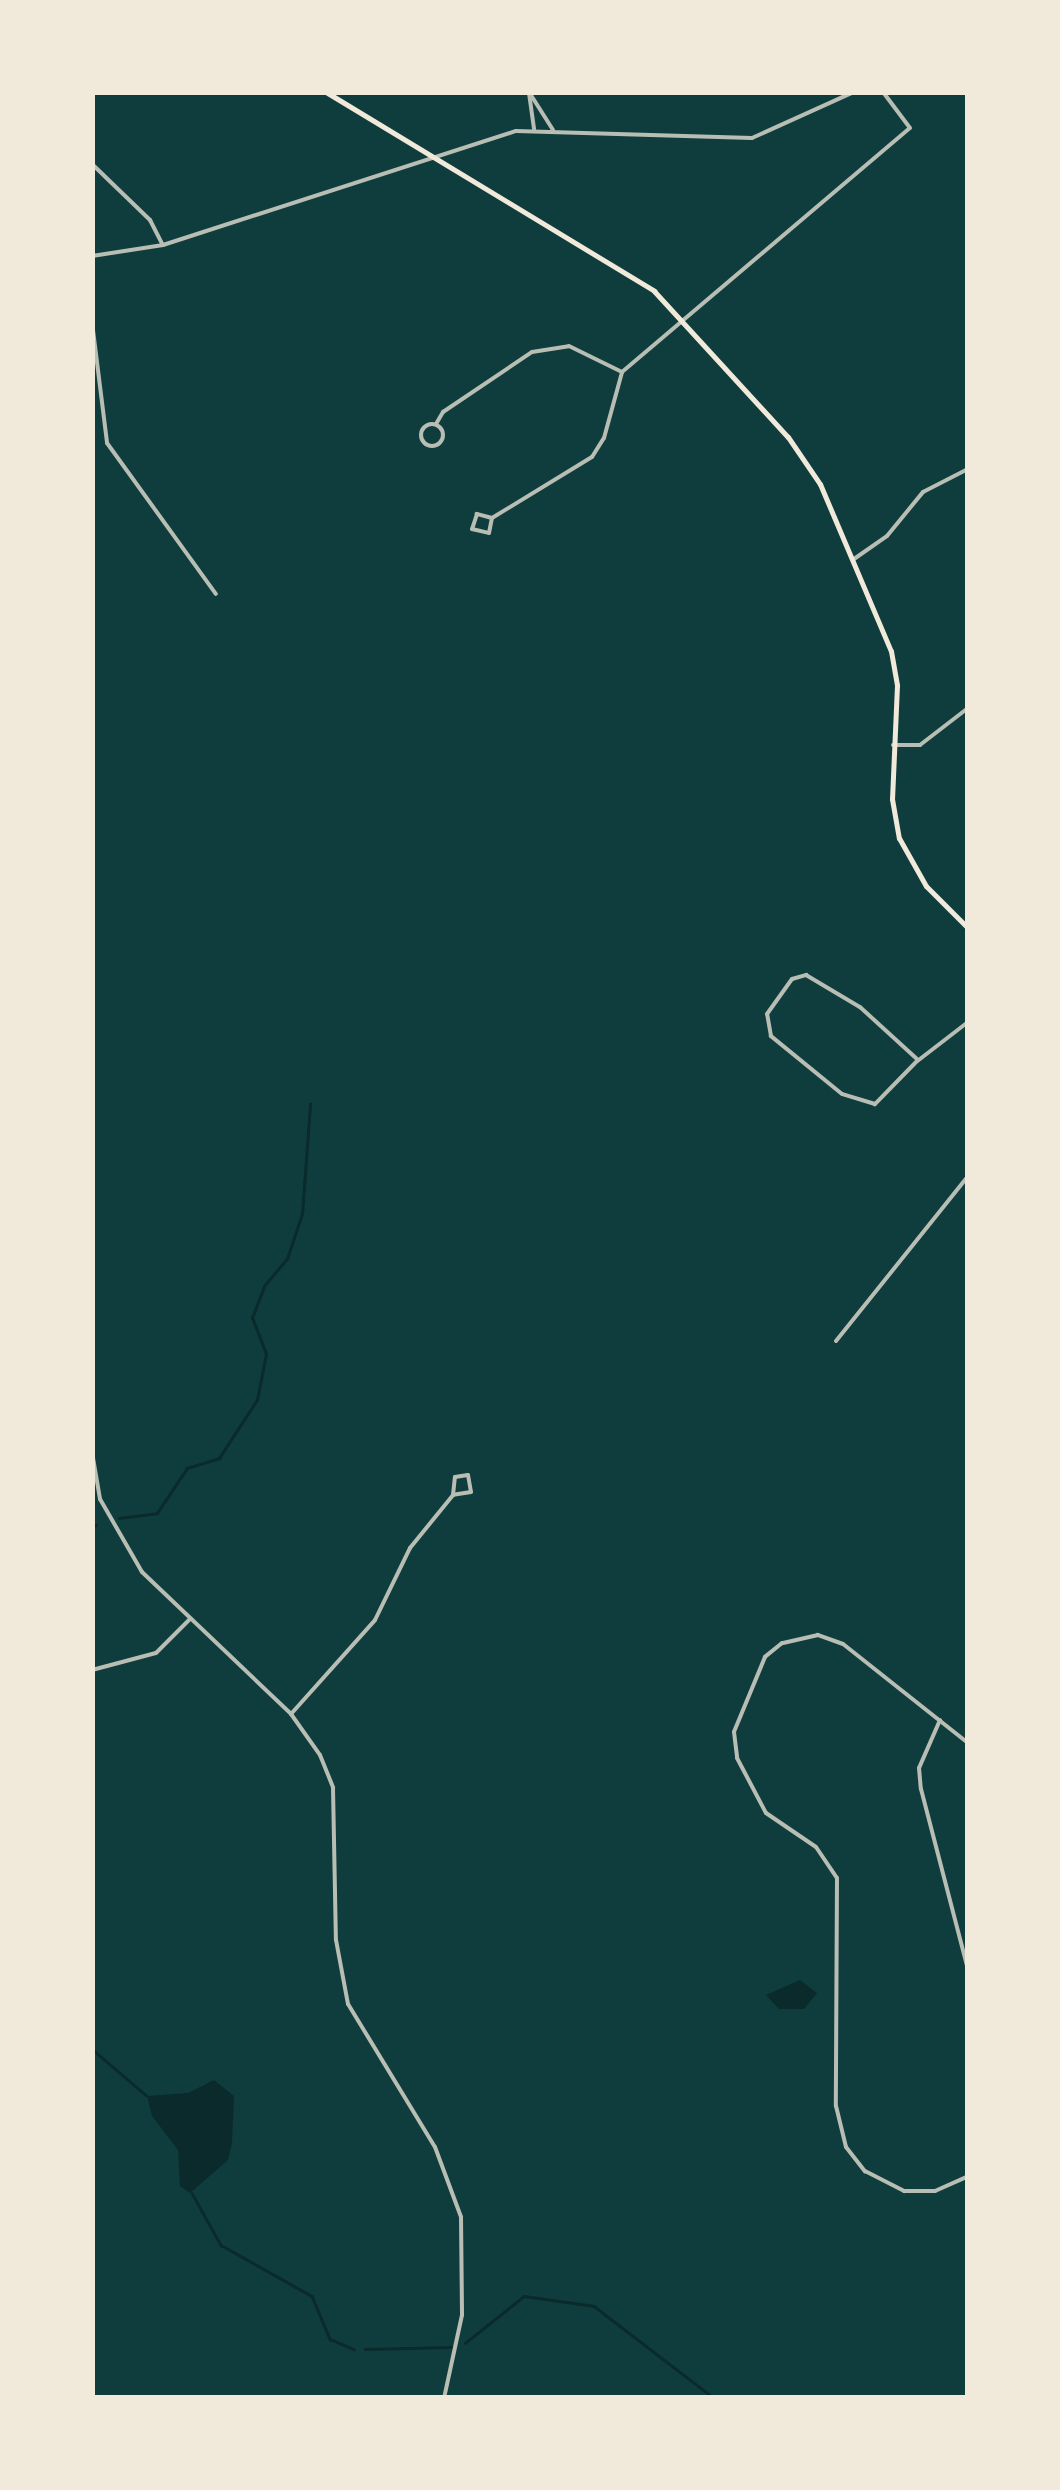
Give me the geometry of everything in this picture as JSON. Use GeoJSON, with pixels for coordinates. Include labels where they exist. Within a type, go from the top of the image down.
{"type":"FeatureCollection","features":[{"type":"Feature","properties":{"kind":"main road"},"geometry":{"type":"LineString","coordinates":[[326,92],[610,261],[685,319],[806,462],[854,559],[892,651],[892,799],[904,850],[926,886],[968,928]]}},
{"type":"Feature","properties":{"kind":"street"},"geometry":{"type":"LineString","coordinates":[[534,130],[528,92],[553,130]]}},
{"type":"Feature","properties":{"kind":"street"},"geometry":{"type":"LineString","coordinates":[[92,256],[163,245],[434,156],[534,130],[752,138],[854,92]]}},
{"type":"Feature","properties":{"kind":"street"},"geometry":{"type":"LineString","coordinates":[[492,518],[476,514],[472,529],[486,535],[492,518],[592,458],[622,372],[910,128],[883,92]]}},
{"type":"Feature","properties":{"kind":"street"},"geometry":{"type":"LineString","coordinates":[[92,164],[150,220],[163,245]]}},
{"type":"Feature","properties":{"kind":"street"},"geometry":{"type":"LineString","coordinates":[[92,322],[107,443],[216,594]]}},
{"type":"Feature","properties":{"kind":"street"},"geometry":{"type":"LineString","coordinates":[[436,424],[442,440],[427,445],[422,428],[436,424],[443,412],[532,352],[569,346],[622,372]]}},
{"type":"Feature","properties":{"kind":"street"},"geometry":{"type":"LineString","coordinates":[[854,559],[887,536],[923,492],[968,469]]}},
{"type":"Feature","properties":{"kind":"street"},"geometry":{"type":"LineString","coordinates":[[893,745],[920,745],[968,708]]}},
{"type":"Feature","properties":{"kind":"street"},"geometry":{"type":"LineString","coordinates":[[918,1060],[860,1007],[806,975],[786,986],[766,1020],[771,1036],[796,1062],[863,1105],[881,1100],[918,1060],[968,1022]]}},
{"type":"Feature","properties":{"kind":"street"},"geometry":{"type":"LineString","coordinates":[[836,1341],[968,1176]]}},
{"type":"Feature","properties":{"kind":"street"},"geometry":{"type":"LineString","coordinates":[[92,1452],[100,1498],[114,1533],[188,1620],[291,1714],[320,1755],[333,1788],[336,1940],[348,2004],[435,2147],[461,2217],[462,2315],[444,2398]]}},
{"type":"Feature","properties":{"kind":"street"},"geometry":{"type":"LineString","coordinates":[[291,1714],[375,1620],[410,1548],[453,1495],[453,1480],[468,1475],[471,1492],[453,1495]]}},
{"type":"Feature","properties":{"kind":"street"},"geometry":{"type":"LineString","coordinates":[[92,1670],[156,1653],[188,1620]]}},
{"type":"Feature","properties":{"kind":"street"},"geometry":{"type":"LineString","coordinates":[[968,1743],[843,1644],[807,1635],[765,1657],[734,1744],[766,1813],[816,1847],[837,1878],[836,2106],[846,2147],[866,2172],[904,2191],[935,2191],[968,2176]]}},
{"type":"Feature","properties":{"kind":"street"},"geometry":{"type":"LineString","coordinates":[[940,1720],[926,1744],[920,1782],[968,1970]]}},
{"type":"Feature","properties":{"kind":"water"},"geometry":{"type":"Polygon","coordinates":[[[800,1980],[817,1993],[804,2009],[779,2009],[766,1995],[800,1980]]]}},
{"type":"Feature","properties":{"kind":"water"},"geometry":{"type":"Polygon","coordinates":[[[214,2080],[234,2096],[232,2143],[228,2160],[190,2193],[180,2186],[178,2150],[152,2116],[147,2096],[188,2093],[214,2080]]]}},
{"type":"Feature","properties":{"kind":"waterway"},"geometry":{"type":"LineString","coordinates":[[119,1518],[157,1513],[187,1468],[219,1458],[257,1400],[266,1354],[252,1318],[264,1286],[287,1259],[302,1214],[310,1104]]}},
{"type":"Feature","properties":{"kind":"waterway"},"geometry":{"type":"LineString","coordinates":[[92,1527],[96,1525]]}},
{"type":"Feature","properties":{"kind":"waterway"},"geometry":{"type":"LineString","coordinates":[[92,2049],[146,2095]]}},
{"type":"Feature","properties":{"kind":"waterway"},"geometry":{"type":"LineString","coordinates":[[192,2193],[221,2245],[312,2296],[330,2339],[354,2349]]}},
{"type":"Feature","properties":{"kind":"waterway"},"geometry":{"type":"LineString","coordinates":[[465,2343],[524,2296],[594,2306],[714,2398]]}},
{"type":"Feature","properties":{"kind":"waterway"},"geometry":{"type":"LineString","coordinates":[[365,2349],[451,2347]]}}]}
